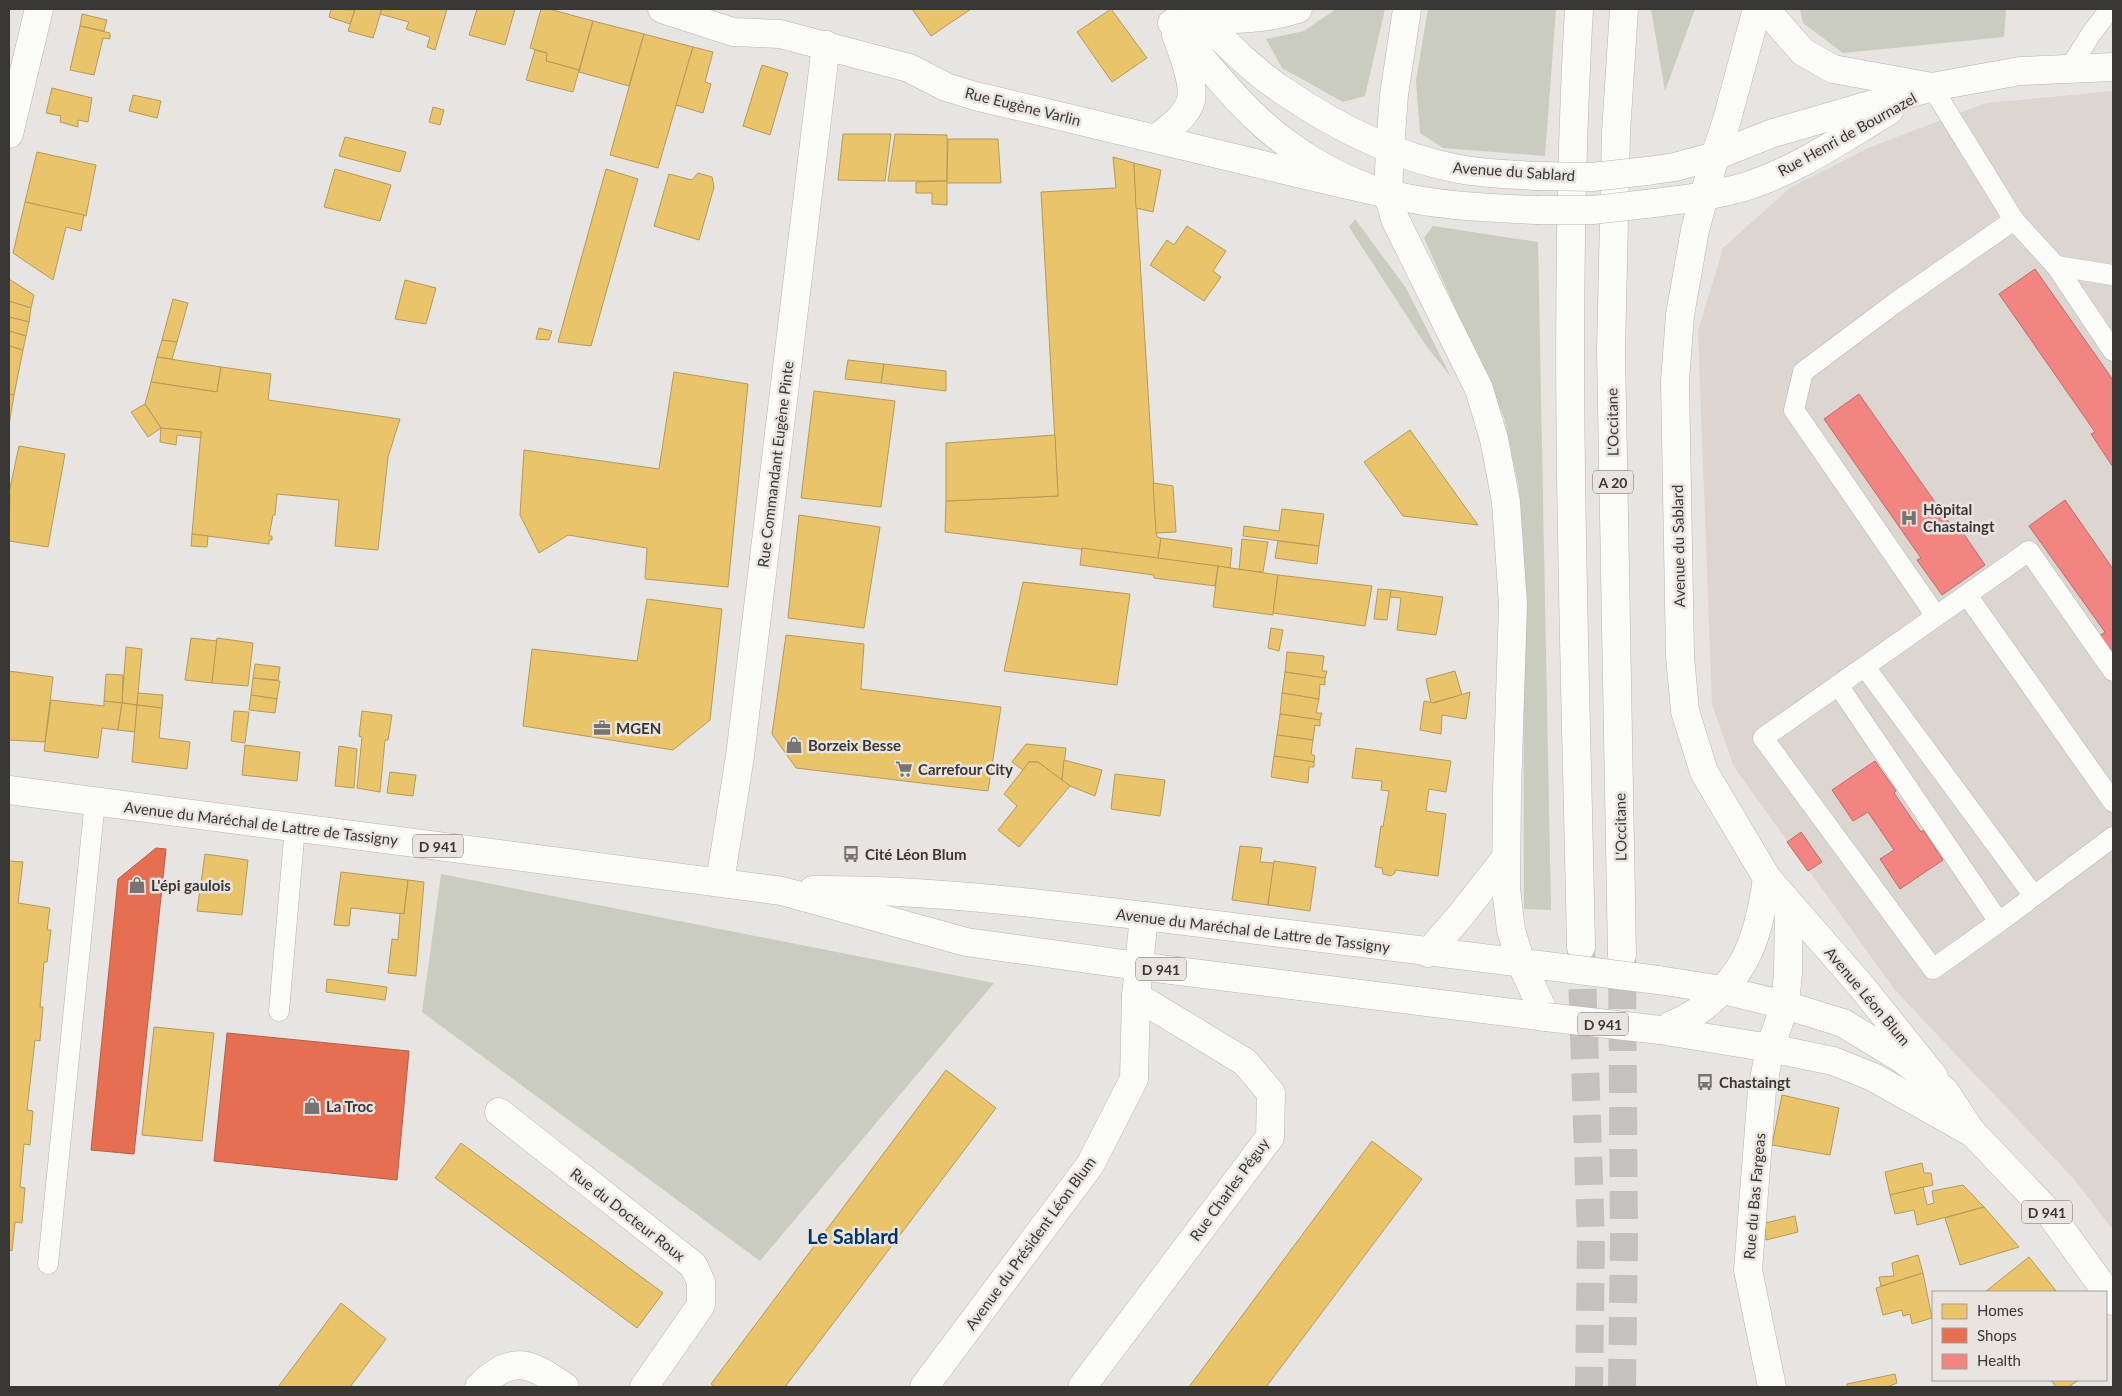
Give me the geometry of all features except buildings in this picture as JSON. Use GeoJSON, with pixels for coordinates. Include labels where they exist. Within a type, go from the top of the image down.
{"type":"FeatureCollection","features":[{"type":"Feature","properties":{"kind":"main road"},"geometry":{"type":"LineString","coordinates":[[9,134],[40,9]]}},
{"type":"Feature","properties":{"kind":"main road","name":"Rue Eugène Varlin"},"geometry":{"type":"LineString","coordinates":[[662,9],[733,32],[780,34],[910,68],[946,87],[975,96],[1388,194]]}},
{"type":"Feature","properties":{"kind":"main road"},"geometry":{"type":"LineString","coordinates":[[1182,14],[1224,20],[1276,16],[1298,9]]}},
{"type":"Feature","properties":{"kind":"main road"},"geometry":{"type":"LineString","coordinates":[[1407,9],[1394,95],[1388,194],[1395,219],[1479,389],[1494,439],[1506,502],[1513,604],[1505,859],[1510,924],[1534,964],[1546,1017]]}},
{"type":"Feature","properties":{"kind":"main road","name":"A 20"},"geometry":{"type":"LineString","coordinates":[[1579,9],[1572,123],[1570,376],[1581,947]]}},
{"type":"Feature","properties":{"kind":"main road","name":"L'Occitane"},"geometry":{"type":"LineString","coordinates":[[1622,955],[1611,351],[1616,132],[1624,9]]}},
{"type":"Feature","properties":{"kind":"main road"},"geometry":{"type":"LineString","coordinates":[[1715,156],[1757,9]]}},
{"type":"Feature","properties":{"kind":"main road"},"geometry":{"type":"LineString","coordinates":[[1769,9],[1774,19],[1803,52],[1833,69],[1932,87]]}},
{"type":"Feature","properties":{"kind":"main road"},"geometry":{"type":"LineString","coordinates":[[1157,138],[1177,121],[1191,100],[1182,14]]}},
{"type":"Feature","properties":{"kind":"main road"},"geometry":{"type":"LineString","coordinates":[[1182,14],[1247,108],[1288,145],[1336,174],[1388,194],[1451,204],[1536,210],[1593,210],[1704,197]]}},
{"type":"Feature","properties":{"kind":"main road","name":"Avenue du Sablard"},"geometry":{"type":"LineString","coordinates":[[1182,14],[1284,92],[1344,127],[1390,149],[1459,169],[1537,176],[1592,177],[1675,167],[1715,156]]}},
{"type":"Feature","properties":{"kind":"main road","name":"Rue Commandant Eugène Pinte"},"geometry":{"type":"LineString","coordinates":[[720,882],[741,746],[826,45]]}},
{"type":"Feature","properties":{"kind":"main road","name":"Rue Henri de Bournazel"},"geometry":{"type":"LineString","coordinates":[[1715,156],[1773,133],[1932,87],[2020,71],[2113,68]]}},
{"type":"Feature","properties":{"kind":"main road","name":"Rue Henri de Bournazel"},"geometry":{"type":"LineString","coordinates":[[1704,197],[1745,186],[1785,171],[1932,87]]}},
{"type":"Feature","properties":{"kind":"main road","name":"Avenue du Sablard"},"geometry":{"type":"LineString","coordinates":[[1715,156],[1696,230],[1680,316],[1675,381],[1680,656],[1685,711],[1704,772],[1767,878]]}},
{"type":"Feature","properties":{"kind":"main road","name":"Avenue du Maréchal de Lattre de Tassigny"},"geometry":{"type":"LineString","coordinates":[[9,790],[782,891],[966,942],[1138,966],[1660,1030],[1770,1048],[1841,1064],[1873,1077],[1971,1132]]}},
{"type":"Feature","properties":{"kind":"main road"},"geometry":{"type":"LineString","coordinates":[[1428,953],[1505,859]]}},
{"type":"Feature","properties":{"kind":"main road"},"geometry":{"type":"LineString","coordinates":[[1660,1030],[1694,1014],[1723,990],[1743,964],[1756,936],[1763,912],[1767,878]]}},
{"type":"Feature","properties":{"kind":"main road","name":"Avenue Léon Blum"},"geometry":{"type":"LineString","coordinates":[[1767,878],[1862,987],[1944,1090]]}},
{"type":"Feature","properties":{"kind":"main road","name":"Avenue du Maréchal de Lattre de Tassigny"},"geometry":{"type":"LineString","coordinates":[[782,891],[858,890],[1045,903],[1428,953],[1658,980],[1723,990],[1785,1005],[1843,1023],[1899,1057],[1944,1090],[1971,1132],[2050,1215],[2106,1291]]}},
{"type":"Feature","properties":{"kind":"main road"},"geometry":{"type":"LineString","coordinates":[[1785,1005],[1788,972],[1789,904]]}},
{"type":"Feature","properties":{"kind":"main road","name":"Avenue du Président Léon Blum"},"geometry":{"type":"LineString","coordinates":[[924,1387],[1090,1165],[1134,1079],[1136,996],[1144,916]]}},
{"type":"Feature","properties":{"kind":"main road","name":"Rue Charles Péguy"},"geometry":{"type":"LineString","coordinates":[[1082,1387],[1270,1137],[1270,1093],[1245,1062],[1136,996]]}},
{"type":"Feature","properties":{"kind":"main road","name":"Rue du Bas Fargeas"},"geometry":{"type":"LineString","coordinates":[[1772,1387],[1748,1270],[1762,1090],[1770,1048],[1785,1005]]}},
{"type":"Feature","properties":{"kind":"main road","name":"Rue du Docteur Roux"},"geometry":{"type":"LineString","coordinates":[[499,1112],[693,1265],[701,1282],[701,1305],[644,1387]]}},
{"type":"Feature","properties":{"kind":"main road"},"geometry":{"type":"LineString","coordinates":[[479,1387],[494,1372],[515,1364],[531,1367],[565,1387]]}},
{"type":"Feature","properties":{"kind":"lane"},"geometry":{"type":"LineString","coordinates":[[2070,69],[2110,9]]}},
{"type":"Feature","properties":{"kind":"lane"},"geometry":{"type":"LineString","coordinates":[[1932,87],[2014,220],[2056,266],[2113,351]]}},
{"type":"Feature","properties":{"kind":"lane"},"geometry":{"type":"LineString","coordinates":[[1936,616],[1794,410],[1803,372],[1895,303],[2014,220]]}},
{"type":"Feature","properties":{"kind":"lane"},"geometry":{"type":"LineString","coordinates":[[2056,266],[2113,275]]}},
{"type":"Feature","properties":{"kind":"lane"},"geometry":{"type":"LineString","coordinates":[[2110,848],[2034,896],[1933,969],[1763,738],[2029,551],[2113,671]]}},
{"type":"Feature","properties":{"kind":"lane"},"geometry":{"type":"LineString","coordinates":[[1967,595],[2113,802]]}},
{"type":"Feature","properties":{"kind":"lane"},"geometry":{"type":"LineString","coordinates":[[1865,667],[2034,896]]}},
{"type":"Feature","properties":{"kind":"lane"},"geometry":{"type":"LineString","coordinates":[[1838,685],[1999,922]]}},
{"type":"Feature","properties":{"kind":"lane"},"geometry":{"type":"LineString","coordinates":[[48,1264],[95,801]]}},
{"type":"Feature","properties":{"kind":"lane"},"geometry":{"type":"LineString","coordinates":[[279,1011],[295,827]]}},
{"type":"Feature","properties":{"kind":"shaded area"},"geometry":{"type":"Polygon","coordinates":[[[1336,9],[1385,9],[1365,96],[1343,102],[1282,68],[1266,39],[1304,31],[1336,9]]]}},
{"type":"Feature","properties":{"kind":"shaded area"},"geometry":{"type":"Polygon","coordinates":[[[1428,9],[1556,9],[1545,156],[1443,148],[1420,133],[1416,81],[1428,9]]]}},
{"type":"Feature","properties":{"kind":"shaded area"},"geometry":{"type":"Polygon","coordinates":[[[1651,9],[1695,9],[1665,91],[1651,9]]]}},
{"type":"Feature","properties":{"kind":"shaded area"},"geometry":{"type":"Polygon","coordinates":[[[1800,9],[2006,9],[2004,37],[1843,53],[1803,23],[1800,9]]]}},
{"type":"Feature","properties":{"kind":"shaded area","name":"Hôpital Chastaingt"},"geometry":{"type":"Polygon","coordinates":[[[2113,91],[2113,1230],[2074,1179],[1895,990],[1734,767],[1712,704],[1698,331],[1723,248],[1790,188],[1868,148],[1986,103],[2113,91]]]}},
{"type":"Feature","properties":{"kind":"shaded area"},"geometry":{"type":"Polygon","coordinates":[[[1355,219],[1406,288],[1451,377],[1427,347],[1349,227],[1355,219]]]}},
{"type":"Feature","properties":{"kind":"shaded area"},"geometry":{"type":"Polygon","coordinates":[[[1433,226],[1538,242],[1551,910],[1524,909],[1523,552],[1519,488],[1504,417],[1424,238],[1433,226]]]}},
{"type":"Feature","properties":{"kind":"shaded area"},"geometry":{"type":"Polygon","coordinates":[[[441,874],[994,983],[760,1261],[422,1012],[441,874]]]}},
{"type":"Feature","properties":{"kind":"tunnel"},"geometry":{"type":"LineString","coordinates":[[1581,947],[1591,1240],[1589,1387]]}},
{"type":"Feature","properties":{"kind":"tunnel"},"geometry":{"type":"LineString","coordinates":[[1622,955],[1624,1241],[1622,1387]]}},
{"type":"Feature","properties":{"kind":"place","name":"Hôpital Chastaingt"},"geometry":{"type":"Point","coordinates":[1909,518]}},
{"type":"Feature","properties":{"kind":"place","name":"MGEN"},"geometry":{"type":"Point","coordinates":[602,728]}},
{"type":"Feature","properties":{"kind":"place","name":"Borzeix Besse"},"geometry":{"type":"Point","coordinates":[794,745]}},
{"type":"Feature","properties":{"kind":"place","name":"Carrefour City"},"geometry":{"type":"Point","coordinates":[904,769]}},
{"type":"Feature","properties":{"kind":"place","name":"Cité Léon Blum"},"geometry":{"type":"Point","coordinates":[851,854]}},
{"type":"Feature","properties":{"kind":"place","name":"L'épi gaulois"},"geometry":{"type":"Point","coordinates":[137,885]}},
{"type":"Feature","properties":{"kind":"place","name":"Chastaingt"},"geometry":{"type":"Point","coordinates":[1705,1082]}},
{"type":"Feature","properties":{"kind":"place","name":"La Troc"},"geometry":{"type":"Point","coordinates":[312,1106]}},
{"type":"Feature","properties":{"kind":"district","name":"Le Sablard"},"geometry":{"type":"Point","coordinates":[853,1236]}}]}
